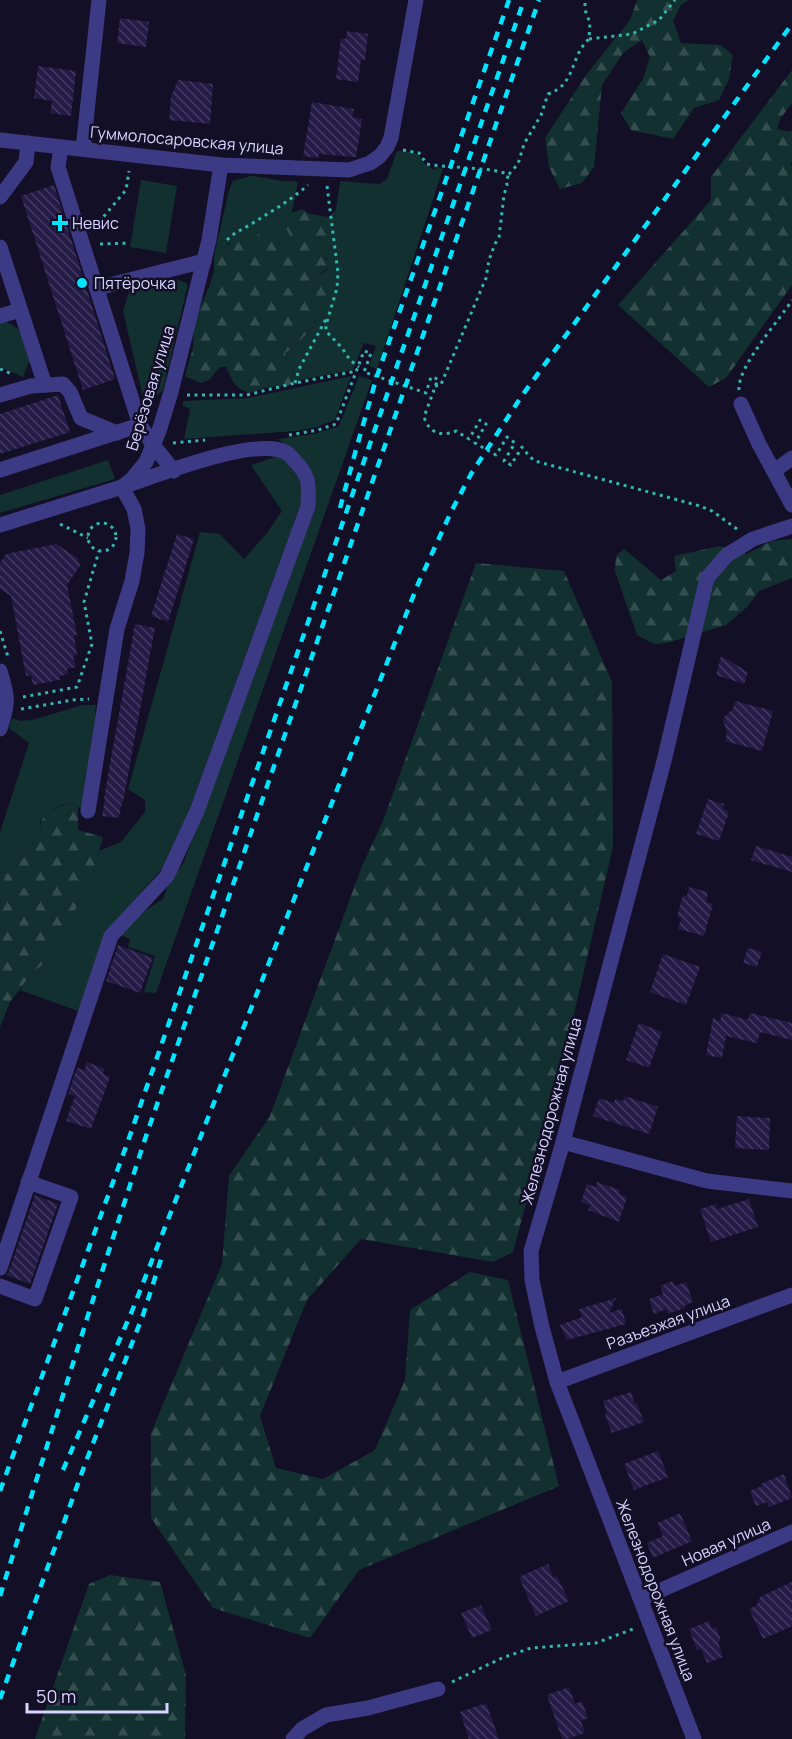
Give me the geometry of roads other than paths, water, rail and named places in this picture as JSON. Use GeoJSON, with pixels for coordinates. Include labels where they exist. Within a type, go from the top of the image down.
{"type":"FeatureCollection","features":[{"type":"Feature","properties":{"kind":"street"},"geometry":{"type":"LineString","coordinates":[[83,149],[99,0]]}},
{"type":"Feature","properties":{"kind":"street","name":"Гуммолосаровская улица"},"geometry":{"type":"LineString","coordinates":[[0,140],[221,165],[349,170],[370,163],[380,156],[391,138],[416,0]]}},
{"type":"Feature","properties":{"kind":"street"},"geometry":{"type":"LineString","coordinates":[[0,197],[26,162],[28,143]]}},
{"type":"Feature","properties":{"kind":"street"},"geometry":{"type":"LineString","coordinates":[[61,147],[58,167],[140,425],[174,471]]}},
{"type":"Feature","properties":{"kind":"street","name":"Берёзовая улица"},"geometry":{"type":"LineString","coordinates":[[0,525],[122,487],[138,473],[146,462],[171,392],[209,240],[221,165]]}},
{"type":"Feature","properties":{"kind":"street"},"geometry":{"type":"LineString","coordinates":[[0,247],[45,385]]}},
{"type":"Feature","properties":{"kind":"street"},"geometry":{"type":"LineString","coordinates":[[98,288],[204,261]]}},
{"type":"Feature","properties":{"kind":"street"},"geometry":{"type":"LineString","coordinates":[[0,316],[20,310]]}},
{"type":"Feature","properties":{"kind":"street"},"geometry":{"type":"LineString","coordinates":[[0,395],[31,386],[63,384],[70,392],[81,418],[117,433]]}},
{"type":"Feature","properties":{"kind":"street"},"geometry":{"type":"LineString","coordinates":[[741,404],[759,444],[792,505]]}},
{"type":"Feature","properties":{"kind":"street"},"geometry":{"type":"LineString","coordinates":[[0,470],[140,425]]}},
{"type":"Feature","properties":{"kind":"street"},"geometry":{"type":"LineString","coordinates":[[0,1268],[111,936],[167,876],[197,811],[308,506],[309,488],[304,470],[287,453],[265,448],[219,455],[122,487],[134,509],[138,529],[137,553],[132,581],[117,629],[88,811]]}},
{"type":"Feature","properties":{"kind":"street"},"geometry":{"type":"LineString","coordinates":[[774,471],[792,458]]}},
{"type":"Feature","properties":{"kind":"street","name":"Железнодорожная улица"},"geometry":{"type":"LineString","coordinates":[[694,1739],[557,1382],[532,1280],[531,1251],[563,1142],[664,761],[707,578],[728,555],[753,539],[792,526]]}},
{"type":"Feature","properties":{"kind":"street"},"geometry":{"type":"LineString","coordinates":[[0,729],[6,712],[8,695],[5,667]]}},
{"type":"Feature","properties":{"kind":"street"},"geometry":{"type":"LineString","coordinates":[[563,1142],[707,1181],[792,1191]]}},
{"type":"Feature","properties":{"kind":"street"},"geometry":{"type":"LineString","coordinates":[[0,1286],[36,1299],[71,1197],[28,1182]]}},
{"type":"Feature","properties":{"kind":"street","name":"Разъезжая улица"},"geometry":{"type":"LineString","coordinates":[[557,1382],[792,1296]]}},
{"type":"Feature","properties":{"kind":"street","name":"Новая улица"},"geometry":{"type":"LineString","coordinates":[[641,1599],[792,1532]]}},
{"type":"Feature","properties":{"kind":"street"},"geometry":{"type":"LineString","coordinates":[[293,1739],[302,1729],[326,1715],[368,1708],[438,1689]]}},
{"type":"Feature","properties":{"kind":"railway"},"geometry":{"type":"LineString","coordinates":[[340,508],[377,376],[509,0]]}},
{"type":"Feature","properties":{"kind":"railway"},"geometry":{"type":"LineString","coordinates":[[0,1491],[128,1141],[524,0]]}},
{"type":"Feature","properties":{"kind":"railway"},"geometry":{"type":"LineString","coordinates":[[0,1596],[144,1142],[539,0]]}},
{"type":"Feature","properties":{"kind":"railway"},"geometry":{"type":"LineString","coordinates":[[63,1470],[132,1311],[418,584],[451,512],[471,474],[521,397],[792,24]]}},
{"type":"Feature","properties":{"kind":"railway"},"geometry":{"type":"LineString","coordinates":[[0,1699],[85,1464],[143,1315],[163,1253]]}},
{"type":"Feature","properties":{"kind":"place","name":"Невис"},"geometry":{"type":"Point","coordinates":[60,223]}},
{"type":"Feature","properties":{"kind":"place","name":"Пятёрочка"},"geometry":{"type":"Point","coordinates":[82,283]}}]}
